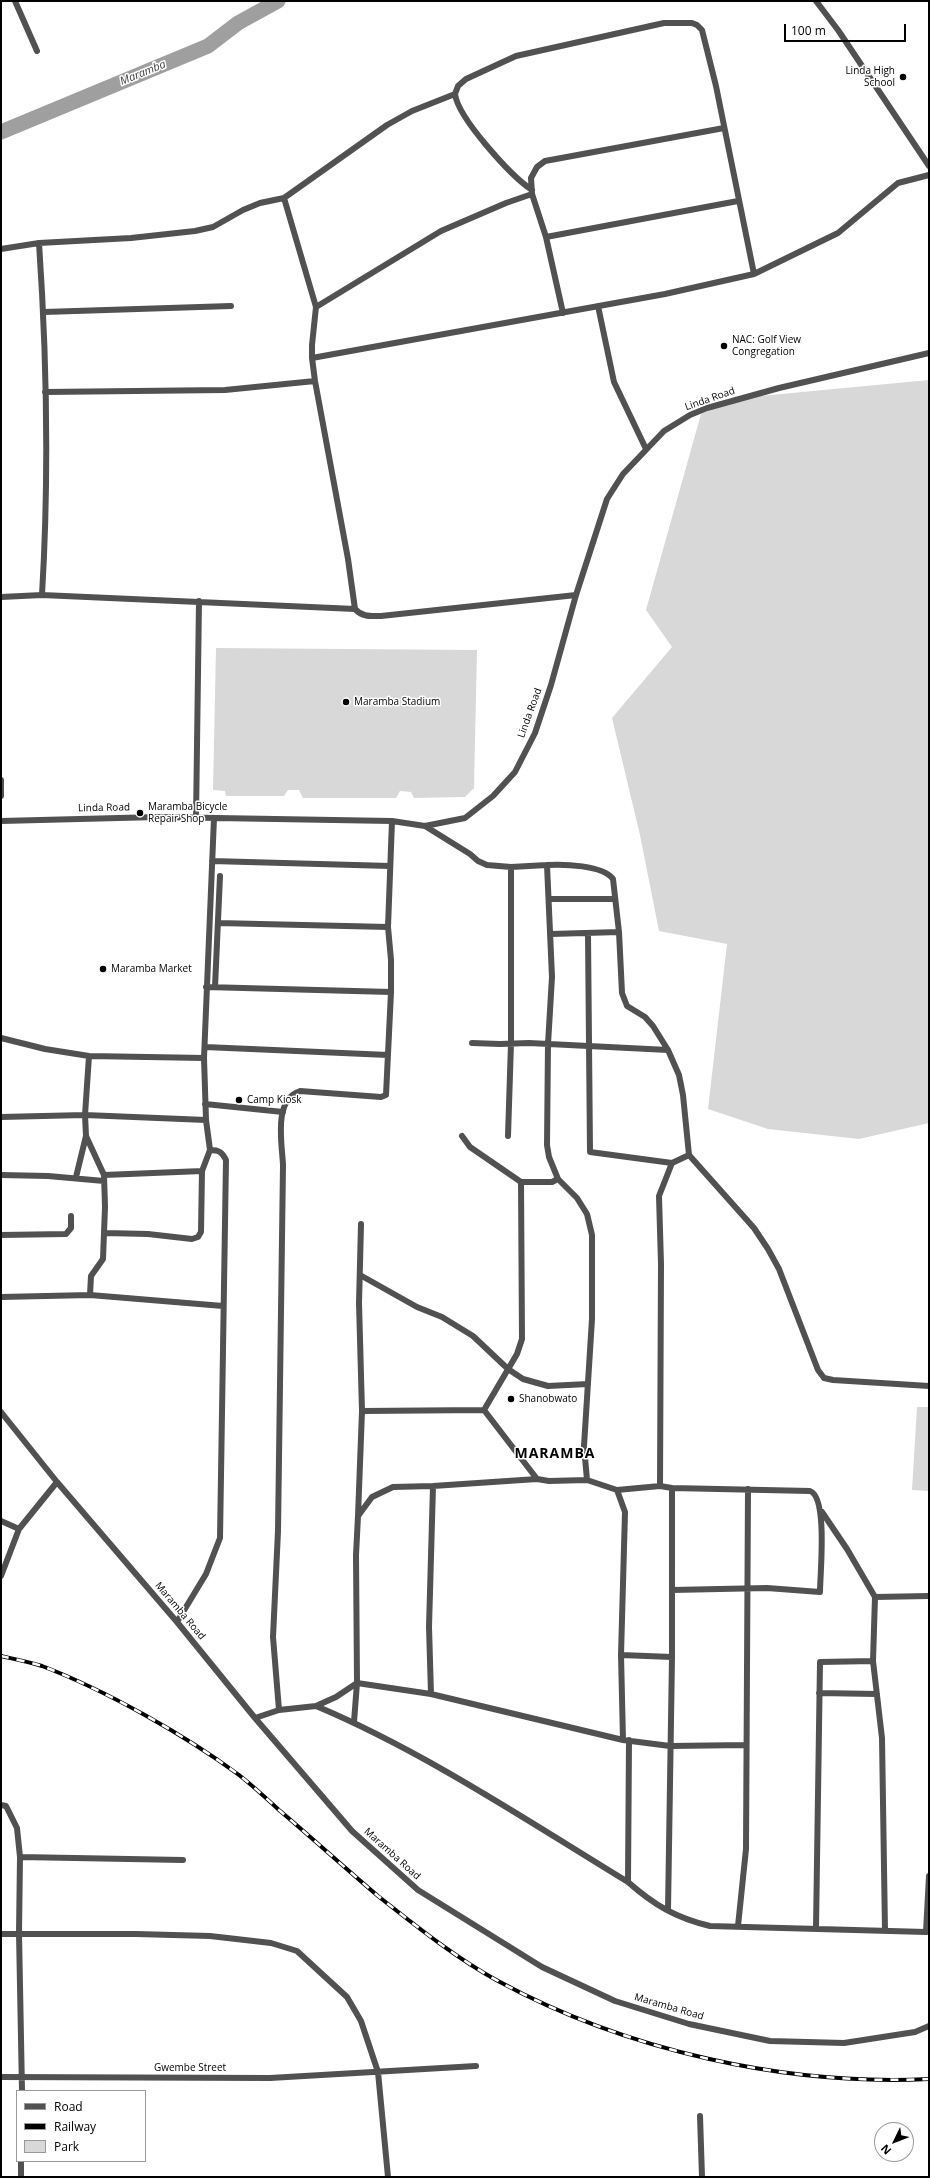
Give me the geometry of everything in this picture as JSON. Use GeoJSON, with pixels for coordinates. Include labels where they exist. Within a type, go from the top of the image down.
{"type":"FeatureCollection","features":[{"type":"Feature","properties":{"kind":"street"},"geometry":{"type":"LineString","coordinates":[[15,1],[37,51]]}},
{"type":"Feature","properties":{"kind":"street"},"geometry":{"type":"LineString","coordinates":[[816,1],[838,30],[929,166]]}},
{"type":"Feature","properties":{"kind":"street"},"geometry":{"type":"LineString","coordinates":[[532,192],[508,169],[463,114],[456,102],[455,94],[458,86],[466,79],[516,56],[664,23],[692,23],[698,25],[702,30],[754,274]]}},
{"type":"Feature","properties":{"kind":"street"},"geometry":{"type":"LineString","coordinates":[[1,249],[39,243],[131,238],[195,231],[213,227],[243,210],[260,203],[284,198],[387,124],[412,111],[455,94]]}},
{"type":"Feature","properties":{"kind":"street"},"geometry":{"type":"LineString","coordinates":[[563,312],[546,237],[532,192],[530,178],[537,167],[544,161],[724,128]]}},
{"type":"Feature","properties":{"kind":"street"},"geometry":{"type":"LineString","coordinates":[[312,358],[598,306],[754,274],[838,233],[898,183],[929,175]]}},
{"type":"Feature","properties":{"kind":"street"},"geometry":{"type":"LineString","coordinates":[[316,308],[440,231],[532,192]]}},
{"type":"Feature","properties":{"kind":"street"},"geometry":{"type":"LineString","coordinates":[[284,198],[316,308],[312,358],[348,558],[355,609],[359,614],[366,616],[381,616],[576,595]]}},
{"type":"Feature","properties":{"kind":"street"},"geometry":{"type":"LineString","coordinates":[[546,237],[738,200]]}},
{"type":"Feature","properties":{"kind":"street"},"geometry":{"type":"LineString","coordinates":[[39,243],[44,312],[45,392],[45,541],[42,595]]}},
{"type":"Feature","properties":{"kind":"street"},"geometry":{"type":"LineString","coordinates":[[44,312],[230,306]]}},
{"type":"Feature","properties":{"kind":"street"},"geometry":{"type":"LineString","coordinates":[[598,306],[614,382],[646,448]]}},
{"type":"Feature","properties":{"kind":"street","name":"Linda Road"},"geometry":{"type":"LineString","coordinates":[[1,821],[94,818],[214,818],[392,821],[425,826],[458,821],[473,813],[505,784],[518,767],[538,726],[576,595],[607,499],[623,474],[646,448],[664,431],[678,422],[707,408],[779,388],[929,353]]}},
{"type":"Feature","properties":{"kind":"street"},"geometry":{"type":"LineString","coordinates":[[45,392],[225,390],[315,381]]}},
{"type":"Feature","properties":{"kind":"street"},"geometry":{"type":"LineString","coordinates":[[1,597],[42,595],[355,609]]}},
{"type":"Feature","properties":{"kind":"street"},"geometry":{"type":"LineString","coordinates":[[196,818],[199,601]]}},
{"type":"Feature","properties":{"kind":"street"},"geometry":{"type":"LineString","coordinates":[[1,780],[1,796]]}},
{"type":"Feature","properties":{"kind":"street"},"geometry":{"type":"LineString","coordinates":[[105,1233],[148,1234],[192,1239],[198,1237],[201,1232],[202,1171],[210,1150],[206,1120],[204,1058],[214,818]]}},
{"type":"Feature","properties":{"kind":"street"},"geometry":{"type":"LineString","coordinates":[[279,1710],[273,1637],[280,1428],[283,1166],[281,1136],[283,1112],[288,1099],[294,1093],[300,1091],[381,1097],[386,1095],[391,992],[391,960],[388,927],[392,821]]}},
{"type":"Feature","properties":{"kind":"street"},"geometry":{"type":"LineString","coordinates":[[425,826],[470,854],[478,861],[488,864],[510,867],[547,865],[575,866],[605,872],[613,879],[619,932],[622,993],[627,1006],[649,1021],[668,1050],[679,1075],[684,1095],[689,1155],[754,1228],[768,1248],[779,1269],[818,1370],[824,1378],[833,1380],[929,1386]]}},
{"type":"Feature","properties":{"kind":"street"},"geometry":{"type":"LineString","coordinates":[[212,861],[390,866]]}},
{"type":"Feature","properties":{"kind":"street"},"geometry":{"type":"LineString","coordinates":[[547,865],[552,977],[548,1044],[549,1157],[558,1179],[577,1198],[587,1214],[592,1235],[592,1319],[584,1446],[587,1480]]}},
{"type":"Feature","properties":{"kind":"street"},"geometry":{"type":"LineString","coordinates":[[508,1136],[511,1043],[510,867]]}},
{"type":"Feature","properties":{"kind":"street"},"geometry":{"type":"LineString","coordinates":[[215,987],[220,876]]}},
{"type":"Feature","properties":{"kind":"street"},"geometry":{"type":"LineString","coordinates":[[549,899],[615,899]]}},
{"type":"Feature","properties":{"kind":"street"},"geometry":{"type":"LineString","coordinates":[[218,923],[388,927]]}},
{"type":"Feature","properties":{"kind":"street"},"geometry":{"type":"LineString","coordinates":[[551,934],[619,932]]}},
{"type":"Feature","properties":{"kind":"street"},"geometry":{"type":"LineString","coordinates":[[588,934],[587,1045],[590,1152],[672,1164],[689,1155]]}},
{"type":"Feature","properties":{"kind":"street"},"geometry":{"type":"LineString","coordinates":[[206,986],[391,992]]}},
{"type":"Feature","properties":{"kind":"street"},"geometry":{"type":"LineString","coordinates":[[1,1038],[45,1049],[89,1056],[204,1058]]}},
{"type":"Feature","properties":{"kind":"street"},"geometry":{"type":"LineString","coordinates":[[472,1042],[500,1044],[587,1045],[668,1050]]}},
{"type":"Feature","properties":{"kind":"street"},"geometry":{"type":"LineString","coordinates":[[205,1047],[388,1055]]}},
{"type":"Feature","properties":{"kind":"street"},"geometry":{"type":"LineString","coordinates":[[76,1177],[86,1136],[85,1115],[89,1056]]}},
{"type":"Feature","properties":{"kind":"street"},"geometry":{"type":"LineString","coordinates":[[205,1104],[283,1112]]}},
{"type":"Feature","properties":{"kind":"street"},"geometry":{"type":"LineString","coordinates":[[1,1117],[85,1115],[206,1120]]}},
{"type":"Feature","properties":{"kind":"street"},"geometry":{"type":"LineString","coordinates":[[86,1136],[104,1178],[105,1233],[103,1258],[91,1276],[90,1295]]}},
{"type":"Feature","properties":{"kind":"street"},"geometry":{"type":"LineString","coordinates":[[462,1136],[470,1147],[521,1182],[552,1182],[558,1179]]}},
{"type":"Feature","properties":{"kind":"street"},"geometry":{"type":"LineString","coordinates":[[177,1622],[206,1574],[220,1538],[226,1160],[222,1152],[218,1150],[210,1150]]}},
{"type":"Feature","properties":{"kind":"street"},"geometry":{"type":"LineString","coordinates":[[660,1486],[661,1264],[659,1196],[672,1164]]}},
{"type":"Feature","properties":{"kind":"street"},"geometry":{"type":"LineString","coordinates":[[1,1175],[104,1178],[202,1171]]}},
{"type":"Feature","properties":{"kind":"street"},"geometry":{"type":"LineString","coordinates":[[484,1410],[517,1354],[522,1339],[521,1182]]}},
{"type":"Feature","properties":{"kind":"street"},"geometry":{"type":"LineString","coordinates":[[1,1235],[66,1234],[71,1228],[71,1216]]}},
{"type":"Feature","properties":{"kind":"street"},"geometry":{"type":"LineString","coordinates":[[354,1722],[357,1683],[356,1555],[362,1411],[359,1303],[361,1224]]}},
{"type":"Feature","properties":{"kind":"street"},"geometry":{"type":"LineString","coordinates":[[360,1275],[417,1307],[442,1317],[473,1336],[508,1370],[523,1379],[548,1386],[588,1384]]}},
{"type":"Feature","properties":{"kind":"street"},"geometry":{"type":"LineString","coordinates":[[1,1297],[90,1295],[223,1306]]}},
{"type":"Feature","properties":{"kind":"street"},"geometry":{"type":"LineString","coordinates":[[362,1411],[484,1410]]}},
{"type":"Feature","properties":{"kind":"street"},"geometry":{"type":"LineString","coordinates":[[484,1410],[538,1479]]}},
{"type":"Feature","properties":{"kind":"street","name":"Maramba Road"},"geometry":{"type":"LineString","coordinates":[[1,1412],[57,1482],[177,1622],[255,1718],[352,1831],[418,1890],[542,1967],[608,1998],[689,2024],[770,2041],[844,2043],[915,2032],[929,2026]]}},
{"type":"Feature","properties":{"kind":"street"},"geometry":{"type":"LineString","coordinates":[[358,1516],[372,1497],[393,1486],[433,1486],[538,1479],[549,1481],[587,1480],[617,1490],[660,1486],[672,1488],[814,1492],[822,1512],[847,1549],[875,1598],[873,1661],[882,1738],[885,1931]]}},
{"type":"Feature","properties":{"kind":"street"},"geometry":{"type":"LineString","coordinates":[[1,1576],[19,1529],[57,1482]]}},
{"type":"Feature","properties":{"kind":"street"},"geometry":{"type":"LineString","coordinates":[[431,1694],[428,1627],[433,1486]]}},
{"type":"Feature","properties":{"kind":"street"},"geometry":{"type":"LineString","coordinates":[[668,1910],[672,1657],[672,1488]]}},
{"type":"Feature","properties":{"kind":"street"},"geometry":{"type":"LineString","coordinates":[[738,1926],[746,1849],[749,1589],[748,1489]]}},
{"type":"Feature","properties":{"kind":"street"},"geometry":{"type":"LineString","coordinates":[[617,1490],[623,1502],[625,1518],[621,1654],[626,1740],[630,1768],[628,1882]]}},
{"type":"Feature","properties":{"kind":"street"},"geometry":{"type":"LineString","coordinates":[[672,1590],[785,1589],[820,1592],[822,1512]]}},
{"type":"Feature","properties":{"kind":"street"},"geometry":{"type":"LineString","coordinates":[[1,1521],[19,1529]]}},
{"type":"Feature","properties":{"kind":"street"},"geometry":{"type":"LineString","coordinates":[[875,1598],[929,1596]]}},
{"type":"Feature","properties":{"kind":"street"},"geometry":{"type":"LineString","coordinates":[[621,1654],[672,1657]]}},
{"type":"Feature","properties":{"kind":"street"},"geometry":{"type":"LineString","coordinates":[[816,1928],[820,1662],[873,1661]]}},
{"type":"Feature","properties":{"kind":"street"},"geometry":{"type":"LineString","coordinates":[[255,1718],[279,1710],[316,1706],[336,1697],[357,1683],[431,1694],[626,1740],[670,1746],[746,1745]]}},
{"type":"Feature","properties":{"kind":"street"},"geometry":{"type":"LineString","coordinates":[[819,1693],[877,1694]]}},
{"type":"Feature","properties":{"kind":"street"},"geometry":{"type":"LineString","coordinates":[[316,1706],[354,1722],[504,1807],[628,1882],[643,1896],[685,1920],[710,1926],[926,1932],[929,1876]]}},
{"type":"Feature","properties":{"kind":"street"},"geometry":{"type":"LineString","coordinates":[[1,1805],[6,1806],[17,1828],[20,1857],[19,1933],[22,2090]]}},
{"type":"Feature","properties":{"kind":"street"},"geometry":{"type":"LineString","coordinates":[[20,1857],[183,1860]]}},
{"type":"Feature","properties":{"kind":"street"},"geometry":{"type":"LineString","coordinates":[[1,1934],[210,1936],[271,1943],[297,1951],[347,1997],[361,2021],[378,2072],[388,2177]]}},
{"type":"Feature","properties":{"kind":"street","name":"Gwembe Street"},"geometry":{"type":"LineString","coordinates":[[1,2077],[270,2078],[476,2066]]}},
{"type":"Feature","properties":{"kind":"street"},"geometry":{"type":"LineString","coordinates":[[700,2116],[702,2177]]}},
{"type":"Feature","properties":{"kind":"street"},"geometry":{"type":"LineString","coordinates":[[21,2177],[22,2162]]}},
{"type":"Feature","properties":{"kind":"green space"},"geometry":{"type":"Polygon","coordinates":[[[929,380],[929,1123],[859,1139],[768,1129],[708,1109],[727,944],[659,931],[640,835],[612,718],[672,647],[646,610],[701,414],[739,398],[929,380]]]}},
{"type":"Feature","properties":{"kind":"green space","name":"Maramba Stadium"},"geometry":{"type":"Polygon","coordinates":[[[216,648],[477,650],[474,788],[465,797],[414,798],[411,792],[400,791],[396,798],[303,798],[299,790],[288,790],[284,796],[226,796],[225,791],[213,790],[216,648]]]}},
{"type":"Feature","properties":{"kind":"green space"},"geometry":{"type":"Polygon","coordinates":[[[917,1407],[929,1407],[929,1491],[912,1490],[917,1407]]]}},
{"type":"Feature","properties":{"kind":"waterway","name":"Maramba"},"geometry":{"type":"LineString","coordinates":[[1,132],[208,46],[238,23],[278,1]]}},
{"type":"Feature","properties":{"kind":"railway"},"geometry":{"type":"LineString","coordinates":[[1,1656],[42,1666],[66,1676],[118,1700],[194,1744],[244,1779],[378,1896],[436,1941],[482,1972],[547,2005],[599,2026],[652,2044],[707,2058],[763,2069],[819,2076],[874,2080],[929,2079]]}},
{"type":"Feature","properties":{"kind":"place","name":"Linda High School"},"geometry":{"type":"Point","coordinates":[903,77]}},
{"type":"Feature","properties":{"kind":"place","name":"NAC: Golf View Congregation"},"geometry":{"type":"Point","coordinates":[724,346]}},
{"type":"Feature","properties":{"kind":"place","name":"Maramba Stadium"},"geometry":{"type":"Point","coordinates":[346,702]}},
{"type":"Feature","properties":{"kind":"place","name":"Maramba Bicycle Repair Shop"},"geometry":{"type":"Point","coordinates":[140,813]}},
{"type":"Feature","properties":{"kind":"place","name":"Maramba Market"},"geometry":{"type":"Point","coordinates":[103,969]}},
{"type":"Feature","properties":{"kind":"place","name":"Camp Kiosk"},"geometry":{"type":"Point","coordinates":[239,1100]}},
{"type":"Feature","properties":{"kind":"place","name":"Shanobwato"},"geometry":{"type":"Point","coordinates":[511,1399]}},
{"type":"Feature","properties":{"kind":"district","name":"MARAMBA"},"geometry":{"type":"Point","coordinates":[555,1454]}}]}
